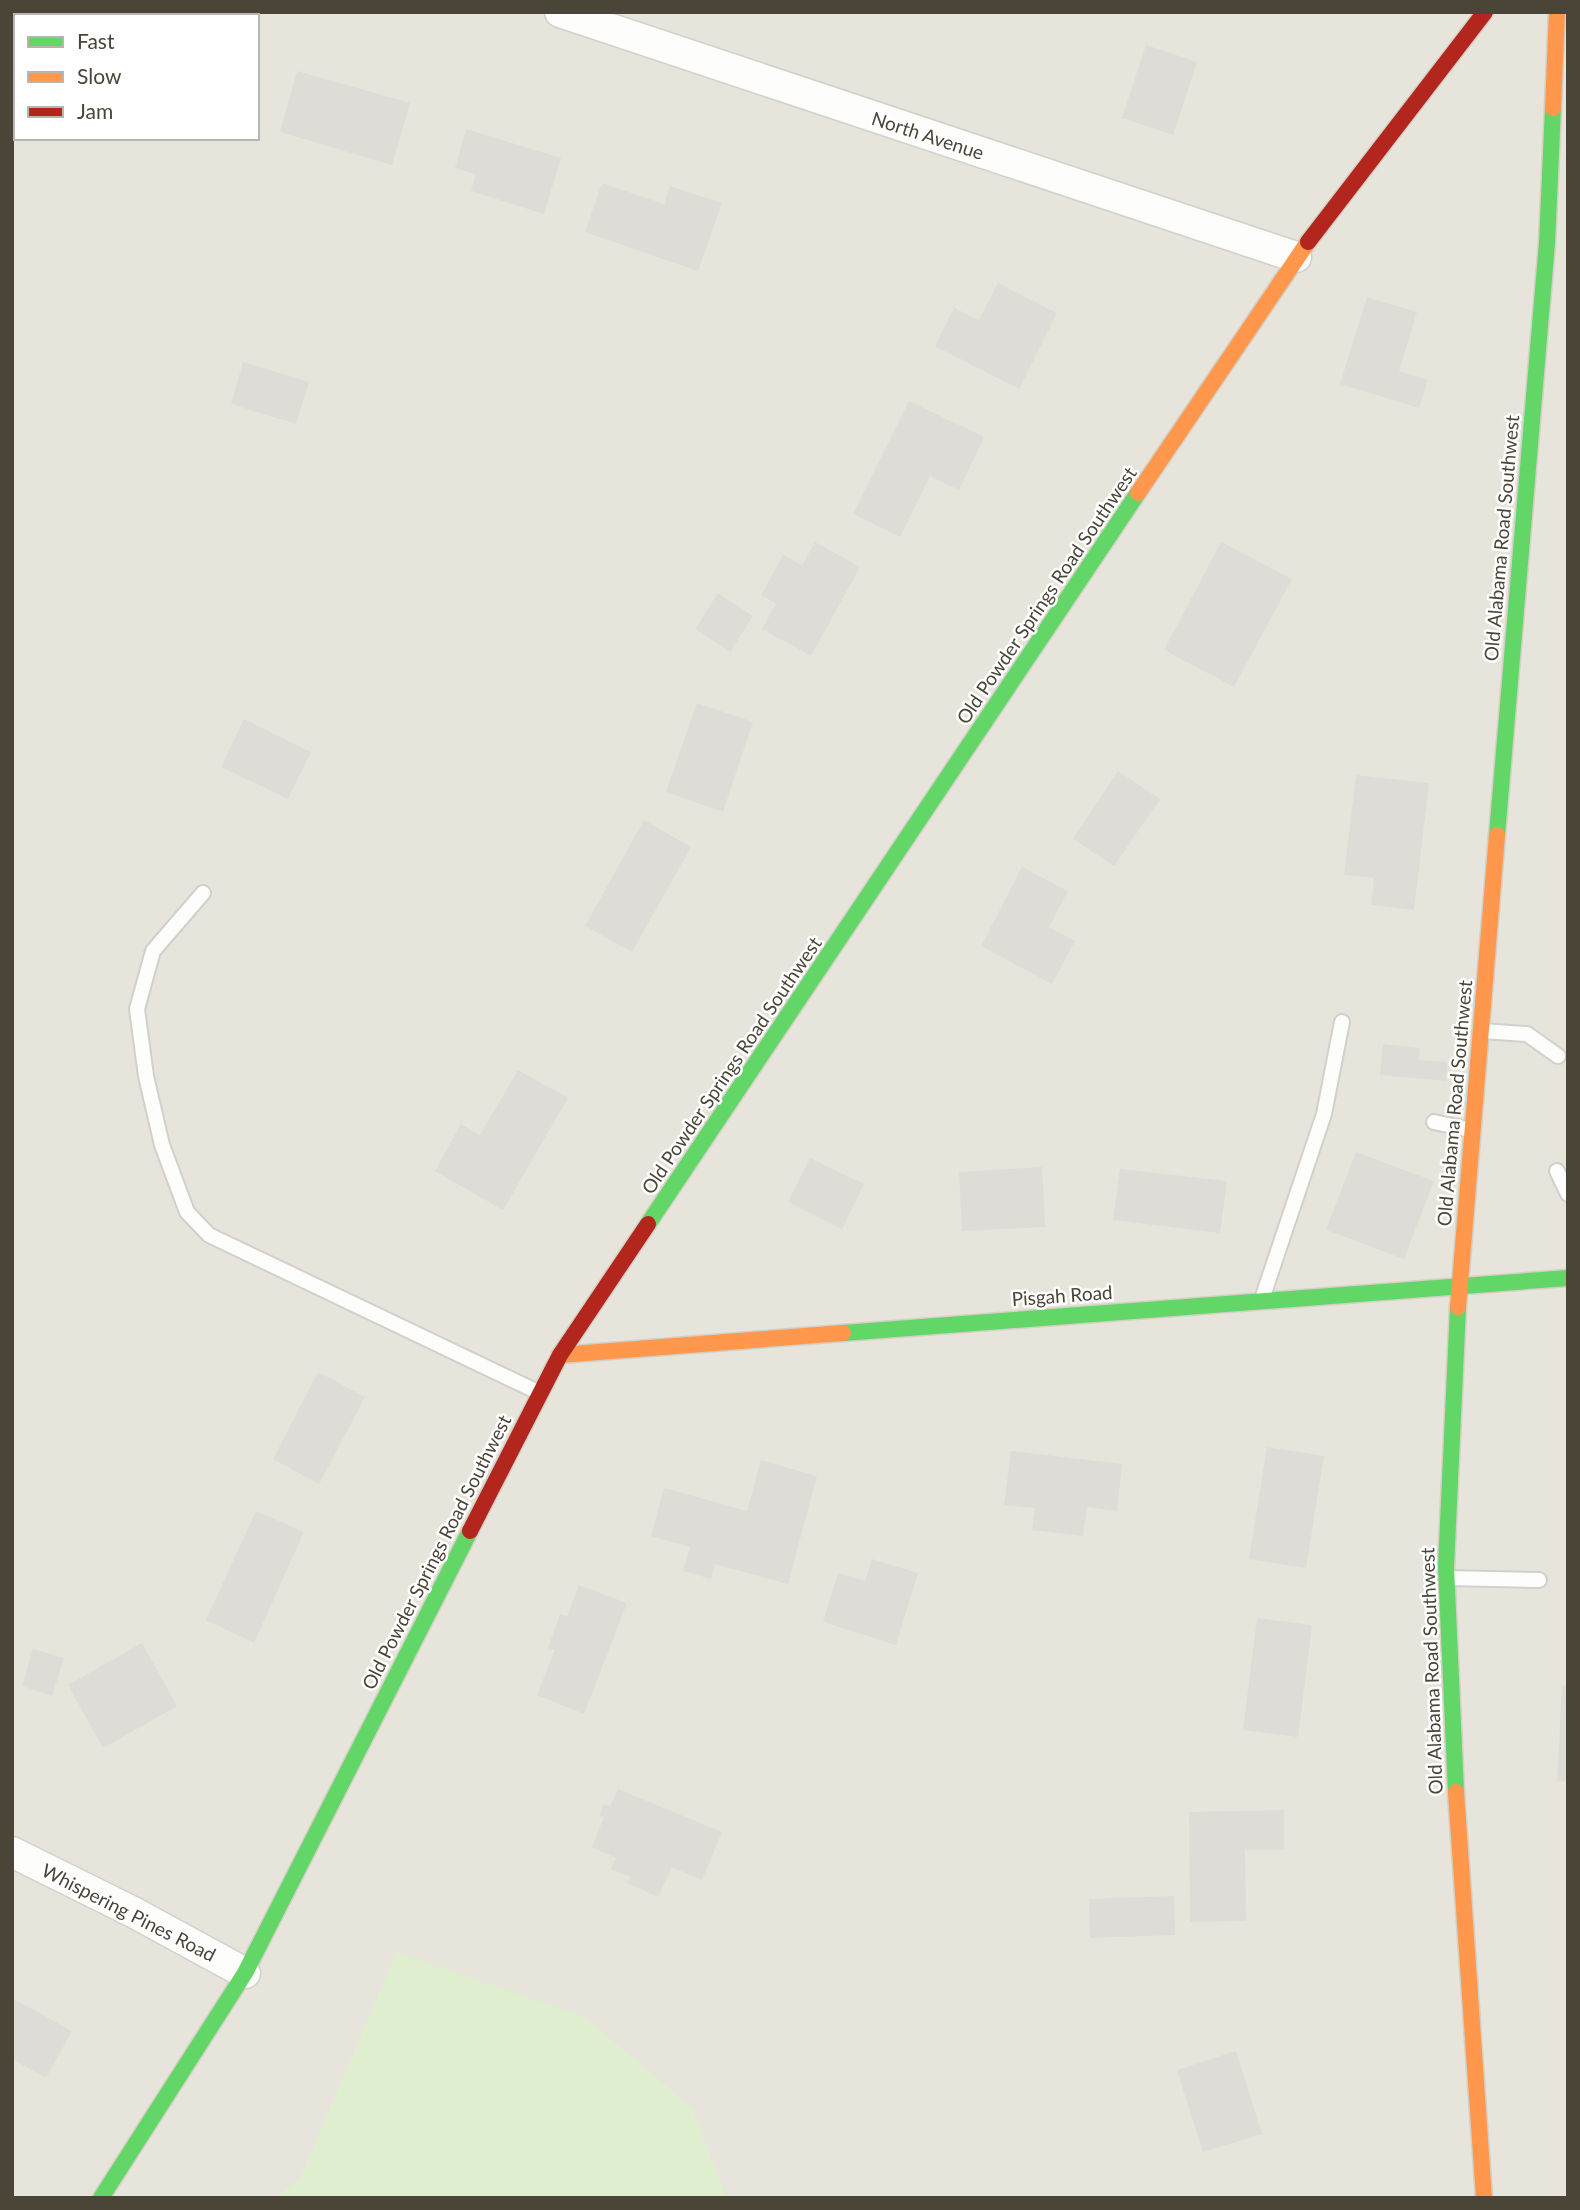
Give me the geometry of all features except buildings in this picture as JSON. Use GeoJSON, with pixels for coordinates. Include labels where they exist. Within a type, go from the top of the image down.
{"type":"FeatureCollection","features":[{"type":"Feature","properties":{"kind":"street","name":"North Avenue"},"geometry":{"type":"LineString","coordinates":[[559,12],[1296,257]]}},
{"type":"Feature","properties":{"kind":"street","name":"Old Powder Springs Road Southwest"},"geometry":{"type":"LineString","coordinates":[[102,2198],[245,1973],[560,1355],[1296,257],[1485,12]]}},
{"type":"Feature","properties":{"kind":"street","name":"Old Alabama Road Southwest"},"geometry":{"type":"LineString","coordinates":[[1485,2198],[1458,1846],[1447,1578],[1459,1284],[1558,243],[1557,12]]}},
{"type":"Feature","properties":{"kind":"street","name":"Pisgah Road"},"geometry":{"type":"LineString","coordinates":[[560,1355],[1459,1284],[1568,1278]]}},
{"type":"Feature","properties":{"kind":"street","name":"Whispering Pines Road"},"geometry":{"type":"LineString","coordinates":[[12,1852],[133,1912],[245,1973]]}},
{"type":"Feature","properties":{"kind":"lane"},"geometry":{"type":"LineString","coordinates":[[203,893],[153,951],[138,1009],[146,1076],[159,1134],[187,1212],[209,1235],[541,1393]]}},
{"type":"Feature","properties":{"kind":"lane"},"geometry":{"type":"LineString","coordinates":[[1261,1300],[1324,1114],[1342,1022]]}},
{"type":"Feature","properties":{"kind":"lane"},"geometry":{"type":"LineString","coordinates":[[1481,1031],[1527,1034],[1558,1056]]}},
{"type":"Feature","properties":{"kind":"lane"},"geometry":{"type":"LineString","coordinates":[[1434,1122],[1472,1130]]}},
{"type":"Feature","properties":{"kind":"lane"},"geometry":{"type":"LineString","coordinates":[[1557,1171],[1568,1194]]}},
{"type":"Feature","properties":{"kind":"lane"},"geometry":{"type":"LineString","coordinates":[[1447,1578],[1539,1580]]}},
{"type":"Feature","properties":{"kind":"shaded area"},"geometry":{"type":"Polygon","coordinates":[[[12,12],[1568,12],[1568,2198],[12,2198],[12,12]]]}},
{"type":"Feature","properties":{"kind":"green space"},"geometry":{"type":"Polygon","coordinates":[[[397,1952],[583,2016],[691,2107],[727,2198],[273,2198],[300,2179],[397,1952]]]}},
{"type":"Feature","properties":{"kind":"traffic: fast"},"geometry":{"type":"LineString","coordinates":[[1497,835],[1547,243],[1553,108]]}},
{"type":"Feature","properties":{"kind":"traffic: fast"},"geometry":{"type":"LineString","coordinates":[[648,1224],[1138,493]]}},
{"type":"Feature","properties":{"kind":"traffic: fast"},"geometry":{"type":"LineString","coordinates":[[843,1333],[1568,1278]]}},
{"type":"Feature","properties":{"kind":"traffic: fast"},"geometry":{"type":"LineString","coordinates":[[1456,1792],[1446,1567],[1458,1307]]}},
{"type":"Feature","properties":{"kind":"traffic: fast"},"geometry":{"type":"LineString","coordinates":[[101,2198],[245,1973],[470,1531]]}},
{"type":"Feature","properties":{"kind":"traffic: slow"},"geometry":{"type":"LineString","coordinates":[[1553,108],[1557,12]]}},
{"type":"Feature","properties":{"kind":"traffic: slow"},"geometry":{"type":"LineString","coordinates":[[1138,493],[1308,242]]}},
{"type":"Feature","properties":{"kind":"traffic: slow"},"geometry":{"type":"LineString","coordinates":[[1458,1307],[1497,835]]}},
{"type":"Feature","properties":{"kind":"traffic: slow"},"geometry":{"type":"LineString","coordinates":[[560,1355],[843,1333]]}},
{"type":"Feature","properties":{"kind":"traffic: slow"},"geometry":{"type":"LineString","coordinates":[[1456,1792],[1484,2198]]}},
{"type":"Feature","properties":{"kind":"traffic: jam"},"geometry":{"type":"LineString","coordinates":[[1308,242],[1485,12]]}},
{"type":"Feature","properties":{"kind":"traffic: jam"},"geometry":{"type":"LineString","coordinates":[[470,1531],[560,1355],[648,1224]]}}]}
